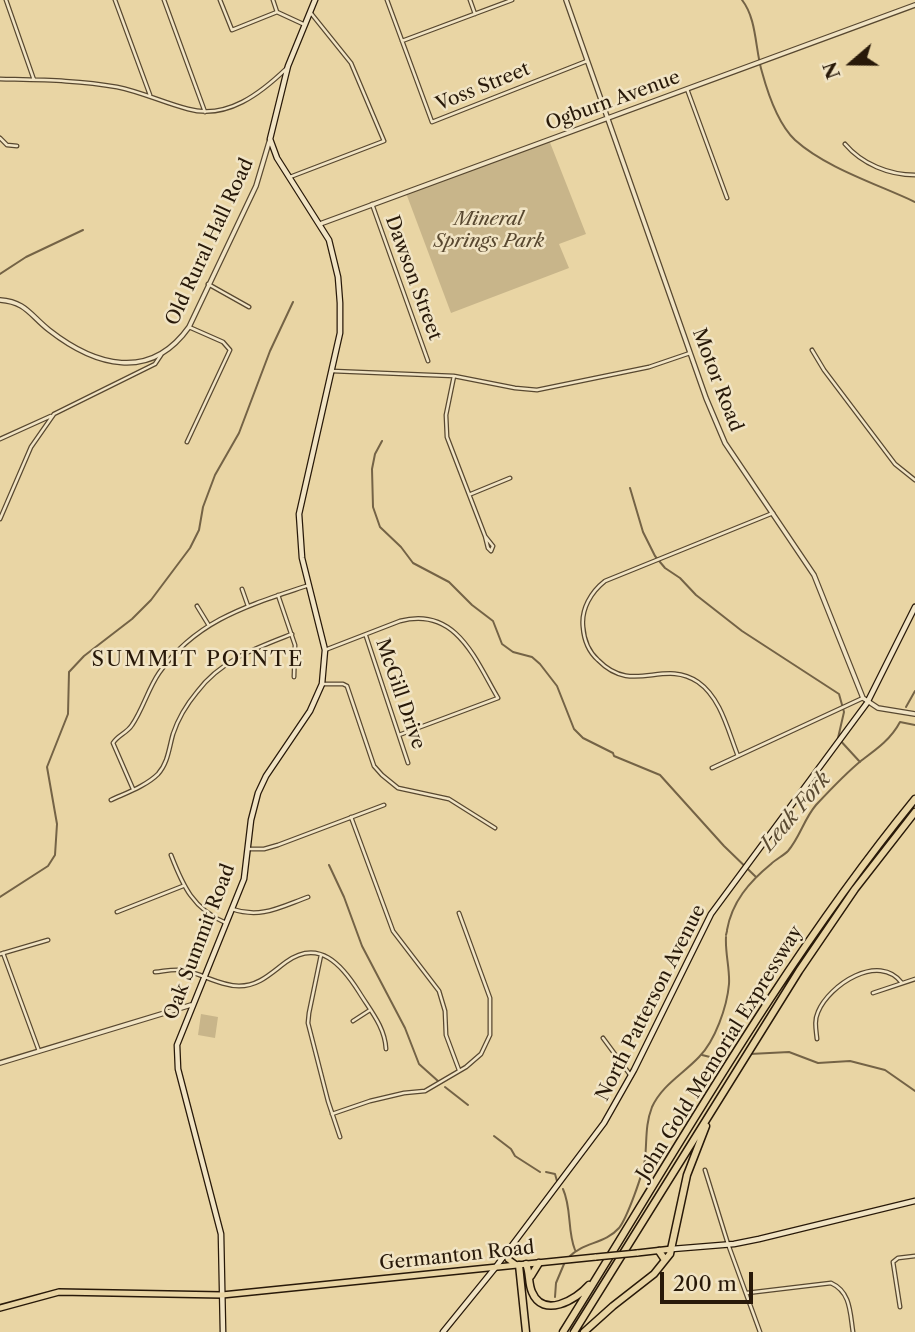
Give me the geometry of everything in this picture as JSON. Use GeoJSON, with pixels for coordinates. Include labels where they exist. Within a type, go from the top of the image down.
{"type":"FeatureCollection","features":[{"type":"Feature","properties":{"kind":"highway","name":"John Gold Memorial Expressway"},"geometry":{"type":"LineString","coordinates":[[563,1332],[816,929],[915,799]]}},
{"type":"Feature","properties":{"kind":"highway","name":"John Gold Memorial Expressway"},"geometry":{"type":"LineString","coordinates":[[573,1332],[817,943],[915,813]]}},
{"type":"Feature","properties":{"kind":"highway"},"geometry":{"type":"LineString","coordinates":[[584,1332],[654,1273],[672,1250],[687,1175],[715,1105]]}},
{"type":"Feature","properties":{"kind":"highway"},"geometry":{"type":"LineString","coordinates":[[659,1251],[665,1260]]}},
{"type":"Feature","properties":{"kind":"highway"},"geometry":{"type":"LineString","coordinates":[[539,1263],[530,1277],[530,1287],[535,1298],[544,1304],[569,1302],[581,1293],[601,1270]]}},
{"type":"Feature","properties":{"kind":"highway"},"geometry":{"type":"LineString","coordinates":[[521,1265],[530,1277]]}},
{"type":"Feature","properties":{"kind":"highway"},"geometry":{"type":"LineString","coordinates":[[521,1265],[526,1332]]}},
{"type":"Feature","properties":{"kind":"main road","name":"Old Rural Hall Road"},"geometry":{"type":"LineString","coordinates":[[270,139],[288,66],[315,0]]}},
{"type":"Feature","properties":{"kind":"main road","name":"Oak Summit Road"},"geometry":{"type":"LineString","coordinates":[[223,1332],[221,1234],[177,1064],[178,1040],[244,879],[251,820],[262,782],[310,711],[322,684],[325,650],[302,558],[299,514],[340,333],[340,303],[334,257],[320,224],[277,158],[270,139]]}},
{"type":"Feature","properties":{"kind":"main road","name":"North Patterson Avenue"},"geometry":{"type":"LineString","coordinates":[[443,1332],[495,1268],[604,1123],[631,1076],[711,914],[865,700],[915,607]]}},
{"type":"Feature","properties":{"kind":"main road","name":"Germanton Road"},"geometry":{"type":"LineString","coordinates":[[0,1308],[59,1292],[222,1295],[728,1244],[915,1201]]}},
{"type":"Feature","properties":{"kind":"main road"},"geometry":{"type":"LineString","coordinates":[[508,1251],[509,1261],[521,1265]]}},
{"type":"Feature","properties":{"kind":"street"},"geometry":{"type":"LineString","coordinates":[[6,0],[34,80]]}},
{"type":"Feature","properties":{"kind":"street"},"geometry":{"type":"LineString","coordinates":[[115,0],[150,95]]}},
{"type":"Feature","properties":{"kind":"street"},"geometry":{"type":"LineString","coordinates":[[164,0],[205,112]]}},
{"type":"Feature","properties":{"kind":"street"},"geometry":{"type":"LineString","coordinates":[[220,0],[232,30],[277,12],[303,24]]}},
{"type":"Feature","properties":{"kind":"street"},"geometry":{"type":"LineString","coordinates":[[273,0],[277,12]]}},
{"type":"Feature","properties":{"kind":"street","name":"Voss Street"},"geometry":{"type":"LineString","coordinates":[[387,0],[432,122],[587,61]]}},
{"type":"Feature","properties":{"kind":"street"},"geometry":{"type":"LineString","coordinates":[[470,0],[475,14]]}},
{"type":"Feature","properties":{"kind":"street"},"geometry":{"type":"LineString","coordinates":[[402,41],[512,0]]}},
{"type":"Feature","properties":{"kind":"street","name":"Motor Road"},"geometry":{"type":"LineString","coordinates":[[566,0],[722,437],[818,584],[865,700]]}},
{"type":"Feature","properties":{"kind":"street","name":"Ogburn Avenue"},"geometry":{"type":"LineString","coordinates":[[320,224],[915,5]]}},
{"type":"Feature","properties":{"kind":"street"},"geometry":{"type":"LineString","coordinates":[[290,177],[384,141],[351,63],[310,12]]}},
{"type":"Feature","properties":{"kind":"street"},"geometry":{"type":"LineString","coordinates":[[0,79],[99,85],[150,95],[190,110],[205,112],[248,100],[288,66]]}},
{"type":"Feature","properties":{"kind":"street"},"geometry":{"type":"LineString","coordinates":[[687,89],[727,198]]}},
{"type":"Feature","properties":{"kind":"street"},"geometry":{"type":"LineString","coordinates":[[0,138],[7,145],[17,146]]}},
{"type":"Feature","properties":{"kind":"street","name":"Old Rural Hall Road"},"geometry":{"type":"LineString","coordinates":[[161,355],[173,346],[189,327],[256,186],[270,139]]}},
{"type":"Feature","properties":{"kind":"street"},"geometry":{"type":"LineString","coordinates":[[845,144],[857,157],[868,163],[892,173],[915,175]]}},
{"type":"Feature","properties":{"kind":"street","name":"Dawson Street"},"geometry":{"type":"LineString","coordinates":[[372,204],[428,361]]}},
{"type":"Feature","properties":{"kind":"street"},"geometry":{"type":"LineString","coordinates":[[208,284],[249,307]]}},
{"type":"Feature","properties":{"kind":"street"},"geometry":{"type":"LineString","coordinates":[[0,300],[13,301],[26,307],[47,328],[73,346],[103,359],[131,364],[161,355]]}},
{"type":"Feature","properties":{"kind":"street"},"geometry":{"type":"LineString","coordinates":[[187,442],[230,350],[223,342],[189,327]]}},
{"type":"Feature","properties":{"kind":"street"},"geometry":{"type":"LineString","coordinates":[[812,350],[895,464],[915,480]]}},
{"type":"Feature","properties":{"kind":"street"},"geometry":{"type":"LineString","coordinates":[[331,371],[454,376],[515,388],[543,389],[649,367],[690,353]]}},
{"type":"Feature","properties":{"kind":"street"},"geometry":{"type":"LineString","coordinates":[[0,439],[155,364],[161,355]]}},
{"type":"Feature","properties":{"kind":"street"},"geometry":{"type":"LineString","coordinates":[[454,376],[446,415],[447,437],[485,536]]}},
{"type":"Feature","properties":{"kind":"street"},"geometry":{"type":"LineString","coordinates":[[0,519],[31,447],[54,414]]}},
{"type":"Feature","properties":{"kind":"street"},"geometry":{"type":"LineString","coordinates":[[470,494],[510,478]]}},
{"type":"Feature","properties":{"kind":"street"},"geometry":{"type":"LineString","coordinates":[[738,756],[717,704],[706,688],[690,677],[675,673],[635,678],[612,671],[601,664],[590,650],[583,628],[583,616],[590,598],[608,580],[773,513]]}},
{"type":"Feature","properties":{"kind":"street"},"geometry":{"type":"LineString","coordinates":[[134,789],[113,743],[132,725],[159,673],[186,643],[208,624],[248,606],[309,585]]}},
{"type":"Feature","properties":{"kind":"street"},"geometry":{"type":"LineString","coordinates":[[242,589],[248,606]]}},
{"type":"Feature","properties":{"kind":"street"},"geometry":{"type":"LineString","coordinates":[[278,595],[292,634],[296,657],[295,677]]}},
{"type":"Feature","properties":{"kind":"street"},"geometry":{"type":"LineString","coordinates":[[197,606],[208,624]]}},
{"type":"Feature","properties":{"kind":"street"},"geometry":{"type":"LineString","coordinates":[[325,650],[405,620],[424,619],[442,623],[458,634],[498,698],[399,736]]}},
{"type":"Feature","properties":{"kind":"street"},"geometry":{"type":"LineString","coordinates":[[111,800],[159,772],[178,722],[205,681],[237,656],[292,634]]}},
{"type":"Feature","properties":{"kind":"street","name":"McGill Drive"},"geometry":{"type":"LineString","coordinates":[[365,635],[408,762]]}},
{"type":"Feature","properties":{"kind":"street"},"geometry":{"type":"LineString","coordinates":[[322,684],[347,686],[374,766],[391,783],[401,789],[449,799],[495,828]]}},
{"type":"Feature","properties":{"kind":"street"},"geometry":{"type":"LineString","coordinates":[[712,768],[865,700],[882,710],[915,714]]}},
{"type":"Feature","properties":{"kind":"street"},"geometry":{"type":"LineString","coordinates":[[248,849],[264,849],[278,845],[384,805]]}},
{"type":"Feature","properties":{"kind":"street"},"geometry":{"type":"LineString","coordinates":[[351,817],[393,931],[439,991],[445,1011],[446,1035],[459,1070]]}},
{"type":"Feature","properties":{"kind":"street"},"geometry":{"type":"LineString","coordinates":[[171,855],[183,886],[200,909],[226,923]]}},
{"type":"Feature","properties":{"kind":"street"},"geometry":{"type":"LineString","coordinates":[[117,912],[183,886]]}},
{"type":"Feature","properties":{"kind":"street"},"geometry":{"type":"LineString","coordinates":[[232,909],[247,915],[261,914],[308,897]]}},
{"type":"Feature","properties":{"kind":"street"},"geometry":{"type":"LineString","coordinates":[[332,1114],[370,1101],[425,1091],[476,1060],[485,1046],[490,1035],[491,1010],[488,993],[459,913]]}},
{"type":"Feature","properties":{"kind":"street"},"geometry":{"type":"LineString","coordinates":[[39,1051],[1,954],[48,940]]}},
{"type":"Feature","properties":{"kind":"street"},"geometry":{"type":"LineString","coordinates":[[155,972],[179,969],[228,984],[246,985],[267,977],[294,957],[306,954],[321,955],[341,966],[384,1034],[386,1049]]}},
{"type":"Feature","properties":{"kind":"street"},"geometry":{"type":"LineString","coordinates":[[321,955],[308,1023],[340,1137]]}},
{"type":"Feature","properties":{"kind":"street"},"geometry":{"type":"LineString","coordinates":[[817,1039],[817,1013],[828,996],[845,982],[863,973],[879,970],[890,973],[902,983]]}},
{"type":"Feature","properties":{"kind":"street"},"geometry":{"type":"LineString","coordinates":[[873,993],[915,979]]}},
{"type":"Feature","properties":{"kind":"street"},"geometry":{"type":"LineString","coordinates":[[0,1063],[191,1005]]}},
{"type":"Feature","properties":{"kind":"street"},"geometry":{"type":"LineString","coordinates":[[353,1021],[370,1010]]}},
{"type":"Feature","properties":{"kind":"street"},"geometry":{"type":"LineString","coordinates":[[603,1038],[631,1076]]}},
{"type":"Feature","properties":{"kind":"street"},"geometry":{"type":"LineString","coordinates":[[705,1170],[760,1332]]}},
{"type":"Feature","properties":{"kind":"street"},"geometry":{"type":"LineString","coordinates":[[900,1307],[893,1262],[898,1258],[915,1256]]}},
{"type":"Feature","properties":{"kind":"street"},"geometry":{"type":"LineString","coordinates":[[747,1293],[831,1283],[845,1294],[853,1332]]}},
{"type":"Feature","properties":{"kind":"green space","name":"Mineral Springs Park"},"geometry":{"type":"Polygon","coordinates":[[[549,140],[586,234],[559,244],[569,268],[451,313],[406,193],[549,140]]]}},
{"type":"Feature","properties":{"kind":"green space"},"geometry":{"type":"Polygon","coordinates":[[[201,1014],[218,1017],[215,1038],[198,1035],[201,1014]]]}},
{"type":"Feature","properties":{"kind":"waterway"},"geometry":{"type":"LineString","coordinates":[[742,0],[753,25],[767,90],[789,133],[821,159],[915,202]]}},
{"type":"Feature","properties":{"kind":"waterway"},"geometry":{"type":"LineString","coordinates":[[0,274],[26,257],[83,230]]}},
{"type":"Feature","properties":{"kind":"waterway"},"geometry":{"type":"LineString","coordinates":[[0,897],[48,866],[55,855],[57,824],[47,767],[68,714],[69,672],[84,656],[132,619],[151,600],[190,548],[199,530],[203,507],[215,475],[239,433],[270,351],[293,302]]}},
{"type":"Feature","properties":{"kind":"waterway"},"geometry":{"type":"LineString","coordinates":[[382,441],[375,454],[372,469],[373,507],[380,527],[413,563],[449,582],[493,621],[502,644],[513,652],[532,657],[540,664],[557,686],[574,729],[583,738],[614,756],[660,775],[756,877]]}},
{"type":"Feature","properties":{"kind":"waterway"},"geometry":{"type":"LineString","coordinates":[[630,488],[643,532],[655,556],[665,568],[742,631],[839,694],[844,712],[838,738],[860,762]]}},
{"type":"Feature","properties":{"kind":"waterway","name":"Leak Fork"},"geometry":{"type":"LineString","coordinates":[[906,707],[915,691]]}},
{"type":"Feature","properties":{"kind":"waterway","name":"Leak Fork"},"geometry":{"type":"LineString","coordinates":[[727,930],[733,910],[743,893],[763,871],[788,851],[816,805],[850,770],[888,739],[900,722],[915,725]]}},
{"type":"Feature","properties":{"kind":"waterway"},"geometry":{"type":"LineString","coordinates":[[329,865],[362,946],[405,1028],[419,1064],[438,1081]]}},
{"type":"Feature","properties":{"kind":"waterway","name":"Leak Fork"},"geometry":{"type":"LineString","coordinates":[[726,935],[727,931]]}},
{"type":"Feature","properties":{"kind":"waterway","name":"Leak Fork"},"geometry":{"type":"LineString","coordinates":[[569,1257],[581,1248],[613,1233],[626,1215],[644,1166],[647,1127],[652,1107],[667,1086],[705,1050],[719,1023],[729,984],[726,937]]}},
{"type":"Feature","properties":{"kind":"waterway"},"geometry":{"type":"LineString","coordinates":[[750,1054],[789,1052],[818,1063],[850,1061],[885,1070],[915,1091]]}},
{"type":"Feature","properties":{"kind":"waterway"},"geometry":{"type":"LineString","coordinates":[[702,1055],[714,1058],[730,1055]]}},
{"type":"Feature","properties":{"kind":"waterway"},"geometry":{"type":"LineString","coordinates":[[445,1087],[468,1105]]}},
{"type":"Feature","properties":{"kind":"waterway"},"geometry":{"type":"LineString","coordinates":[[494,1136],[511,1149],[515,1156],[540,1172]]}},
{"type":"Feature","properties":{"kind":"waterway"},"geometry":{"type":"LineString","coordinates":[[546,1172],[555,1174],[557,1181]]}},
{"type":"Feature","properties":{"kind":"waterway"},"geometry":{"type":"LineString","coordinates":[[563,1189],[575,1250]]}},
{"type":"Feature","properties":{"kind":"waterway","name":"Leak Fork"},"geometry":{"type":"LineString","coordinates":[[555,1297],[556,1283],[564,1264]]}},
{"type":"Feature","properties":{"kind":"district","name":"SUMMIT POINTE"},"geometry":{"type":"Point","coordinates":[198,660]}}]}
